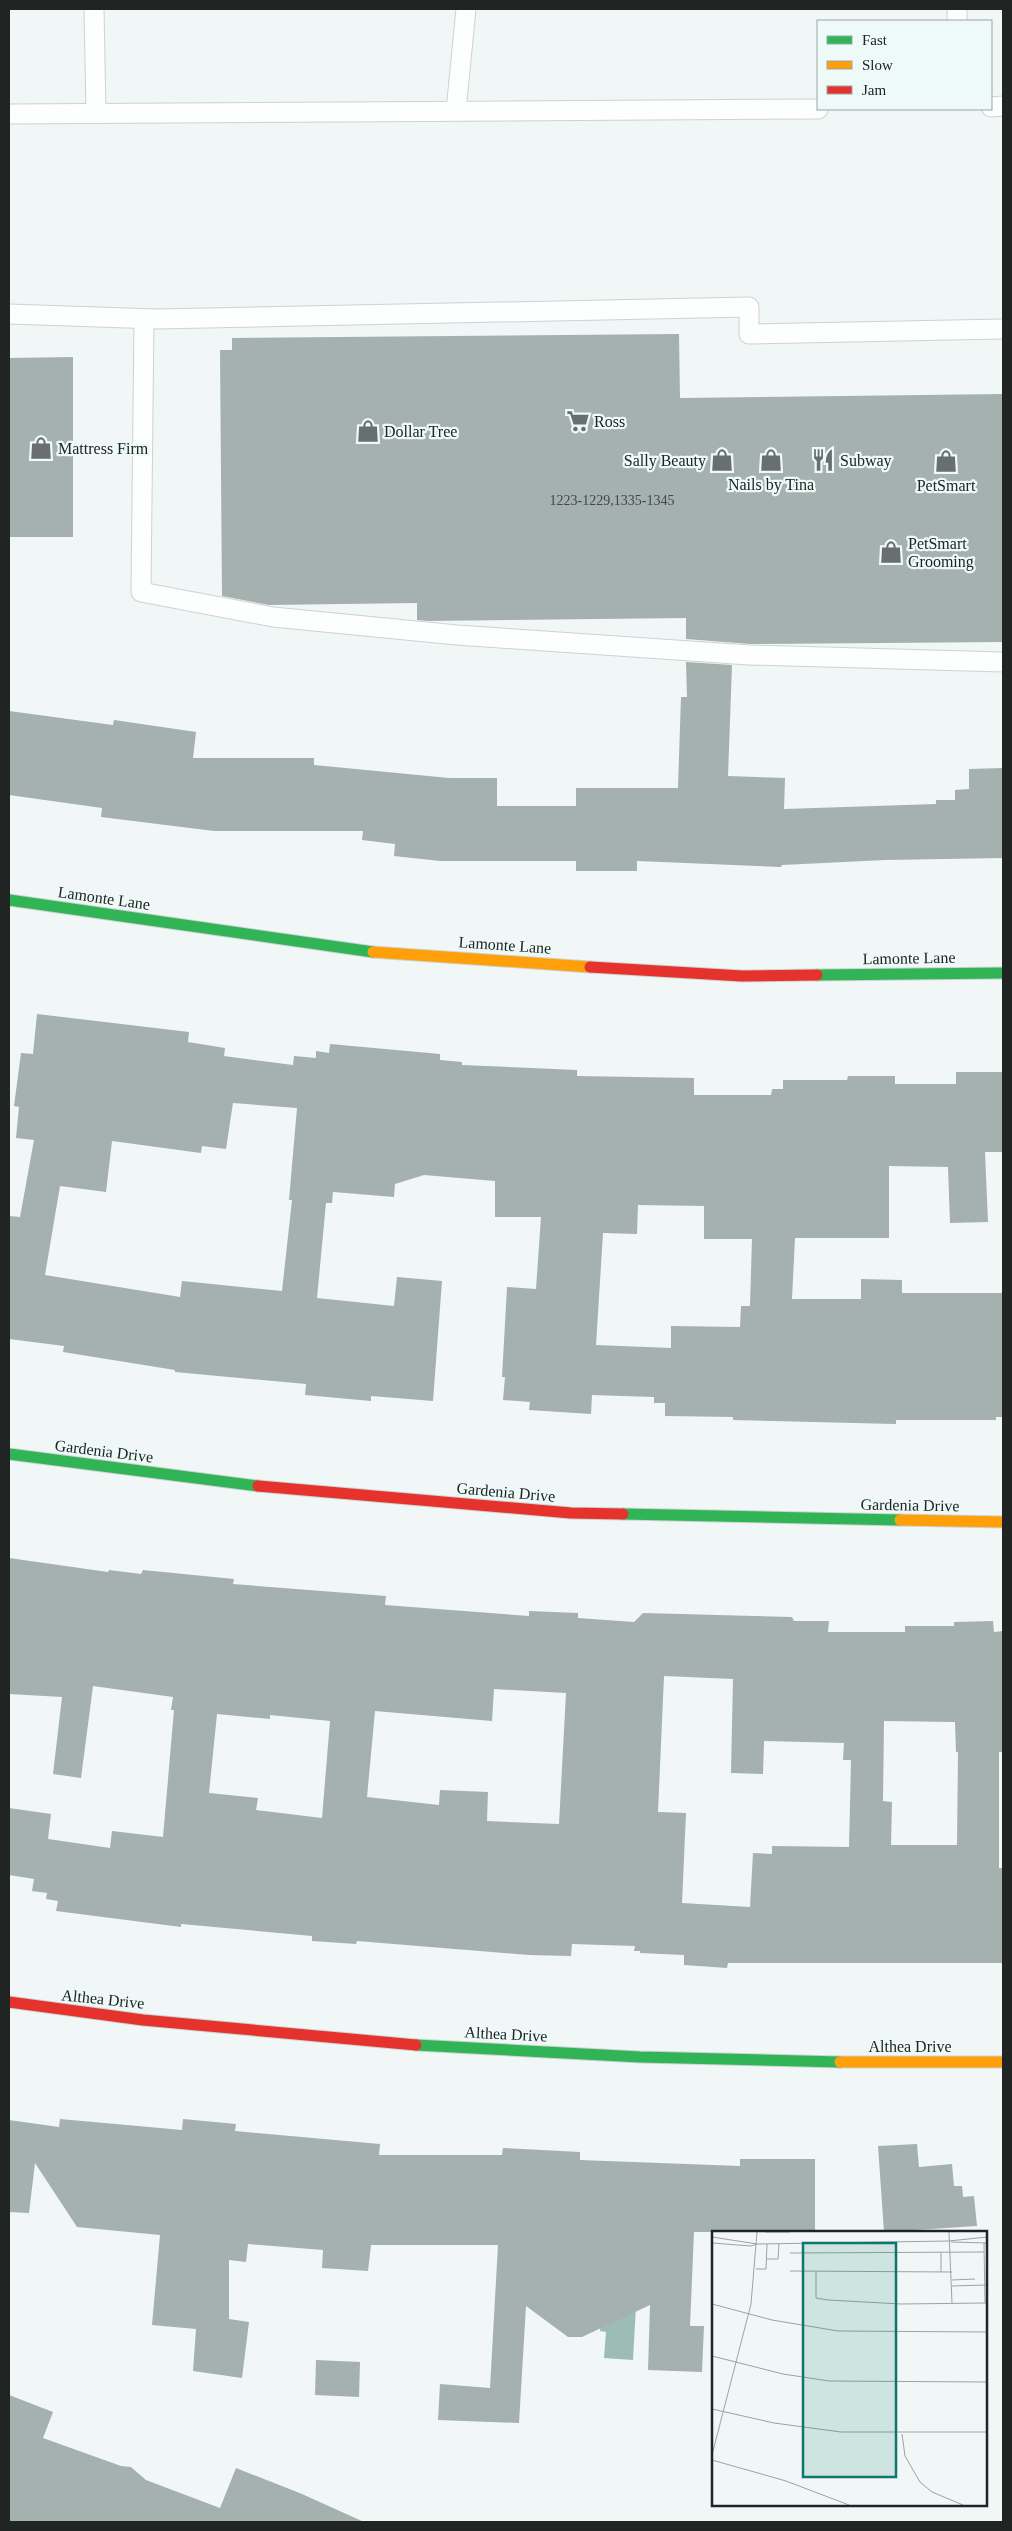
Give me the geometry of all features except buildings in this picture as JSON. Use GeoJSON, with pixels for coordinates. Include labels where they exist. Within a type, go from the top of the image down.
{"type":"FeatureCollection","features":[{"type":"Feature","properties":{"kind":"street","name":"Lamonte Lane"},"geometry":{"type":"LineString","coordinates":[[9,900],[387,954],[742,976],[1003,973]]}},
{"type":"Feature","properties":{"kind":"street","name":"Gardenia Drive"},"geometry":{"type":"LineString","coordinates":[[9,1454],[282,1489],[571,1513],[1003,1522]]}},
{"type":"Feature","properties":{"kind":"street","name":"Althea Drive"},"geometry":{"type":"LineString","coordinates":[[9,2002],[67,2012],[412,2046],[654,2058],[892,2063],[1003,2062]]}},
{"type":"Feature","properties":{"kind":"lane"},"geometry":{"type":"LineString","coordinates":[[94,9],[96,113]]}},
{"type":"Feature","properties":{"kind":"lane"},"geometry":{"type":"LineString","coordinates":[[456,111],[466,9]]}},
{"type":"Feature","properties":{"kind":"lane"},"geometry":{"type":"LineString","coordinates":[[9,114],[817,109]]}},
{"type":"Feature","properties":{"kind":"lane"},"geometry":{"type":"LineString","coordinates":[[9,314],[144,319],[749,307],[749,334],[1003,329]]}},
{"type":"Feature","properties":{"kind":"lane"},"geometry":{"type":"LineString","coordinates":[[144,319],[142,592],[273,617],[457,635],[749,655],[1003,662]]}},
{"type":"Feature","properties":{"kind":"shaded area"},"geometry":{"type":"Polygon","coordinates":[[[602,2304],[636,2306],[633,2360],[604,2358],[606,2332],[600,2331],[602,2304]]]}},
{"type":"Feature","properties":{"kind":"traffic: fast"},"geometry":{"type":"LineString","coordinates":[[9,900],[373,952]]}},
{"type":"Feature","properties":{"kind":"traffic: fast"},"geometry":{"type":"LineString","coordinates":[[817,975],[1003,973]]}},
{"type":"Feature","properties":{"kind":"traffic: fast"},"geometry":{"type":"LineString","coordinates":[[9,1454],[258,1486]]}},
{"type":"Feature","properties":{"kind":"traffic: fast"},"geometry":{"type":"LineString","coordinates":[[623,1514],[900,1520]]}},
{"type":"Feature","properties":{"kind":"traffic: fast"},"geometry":{"type":"LineString","coordinates":[[416,2045],[640,2057],[840,2062]]}},
{"type":"Feature","properties":{"kind":"traffic: slow"},"geometry":{"type":"LineString","coordinates":[[373,952],[590,967]]}},
{"type":"Feature","properties":{"kind":"traffic: slow"},"geometry":{"type":"LineString","coordinates":[[900,1520],[1003,1522]]}},
{"type":"Feature","properties":{"kind":"traffic: slow"},"geometry":{"type":"LineString","coordinates":[[840,2062],[1003,2062]]}},
{"type":"Feature","properties":{"kind":"traffic: jam"},"geometry":{"type":"LineString","coordinates":[[590,967],[742,976],[817,975]]}},
{"type":"Feature","properties":{"kind":"traffic: jam"},"geometry":{"type":"LineString","coordinates":[[258,1486],[571,1513],[623,1514]]}},
{"type":"Feature","properties":{"kind":"traffic: jam"},"geometry":{"type":"LineString","coordinates":[[9,2002],[143,2020],[416,2045]]}},
{"type":"Feature","properties":{"kind":"place","name":"Ross"},"geometry":{"type":"Point","coordinates":[578,421]}},
{"type":"Feature","properties":{"kind":"place","name":"Dollar Tree"},"geometry":{"type":"Point","coordinates":[368,431]}},
{"type":"Feature","properties":{"kind":"place","name":"Mattress Firm"},"geometry":{"type":"Point","coordinates":[41,448]}},
{"type":"Feature","properties":{"kind":"place","name":"Sally Beauty"},"geometry":{"type":"Point","coordinates":[722,460]}},
{"type":"Feature","properties":{"kind":"place","name":"Nails by Tina"},"geometry":{"type":"Point","coordinates":[771,460]}},
{"type":"Feature","properties":{"kind":"place","name":"Subway"},"geometry":{"type":"Point","coordinates":[823,460]}},
{"type":"Feature","properties":{"kind":"place","name":"PetSmart"},"geometry":{"type":"Point","coordinates":[946,461]}},
{"type":"Feature","properties":{"kind":"place","name":"PetSmart Grooming"},"geometry":{"type":"Point","coordinates":[891,552]}}]}
